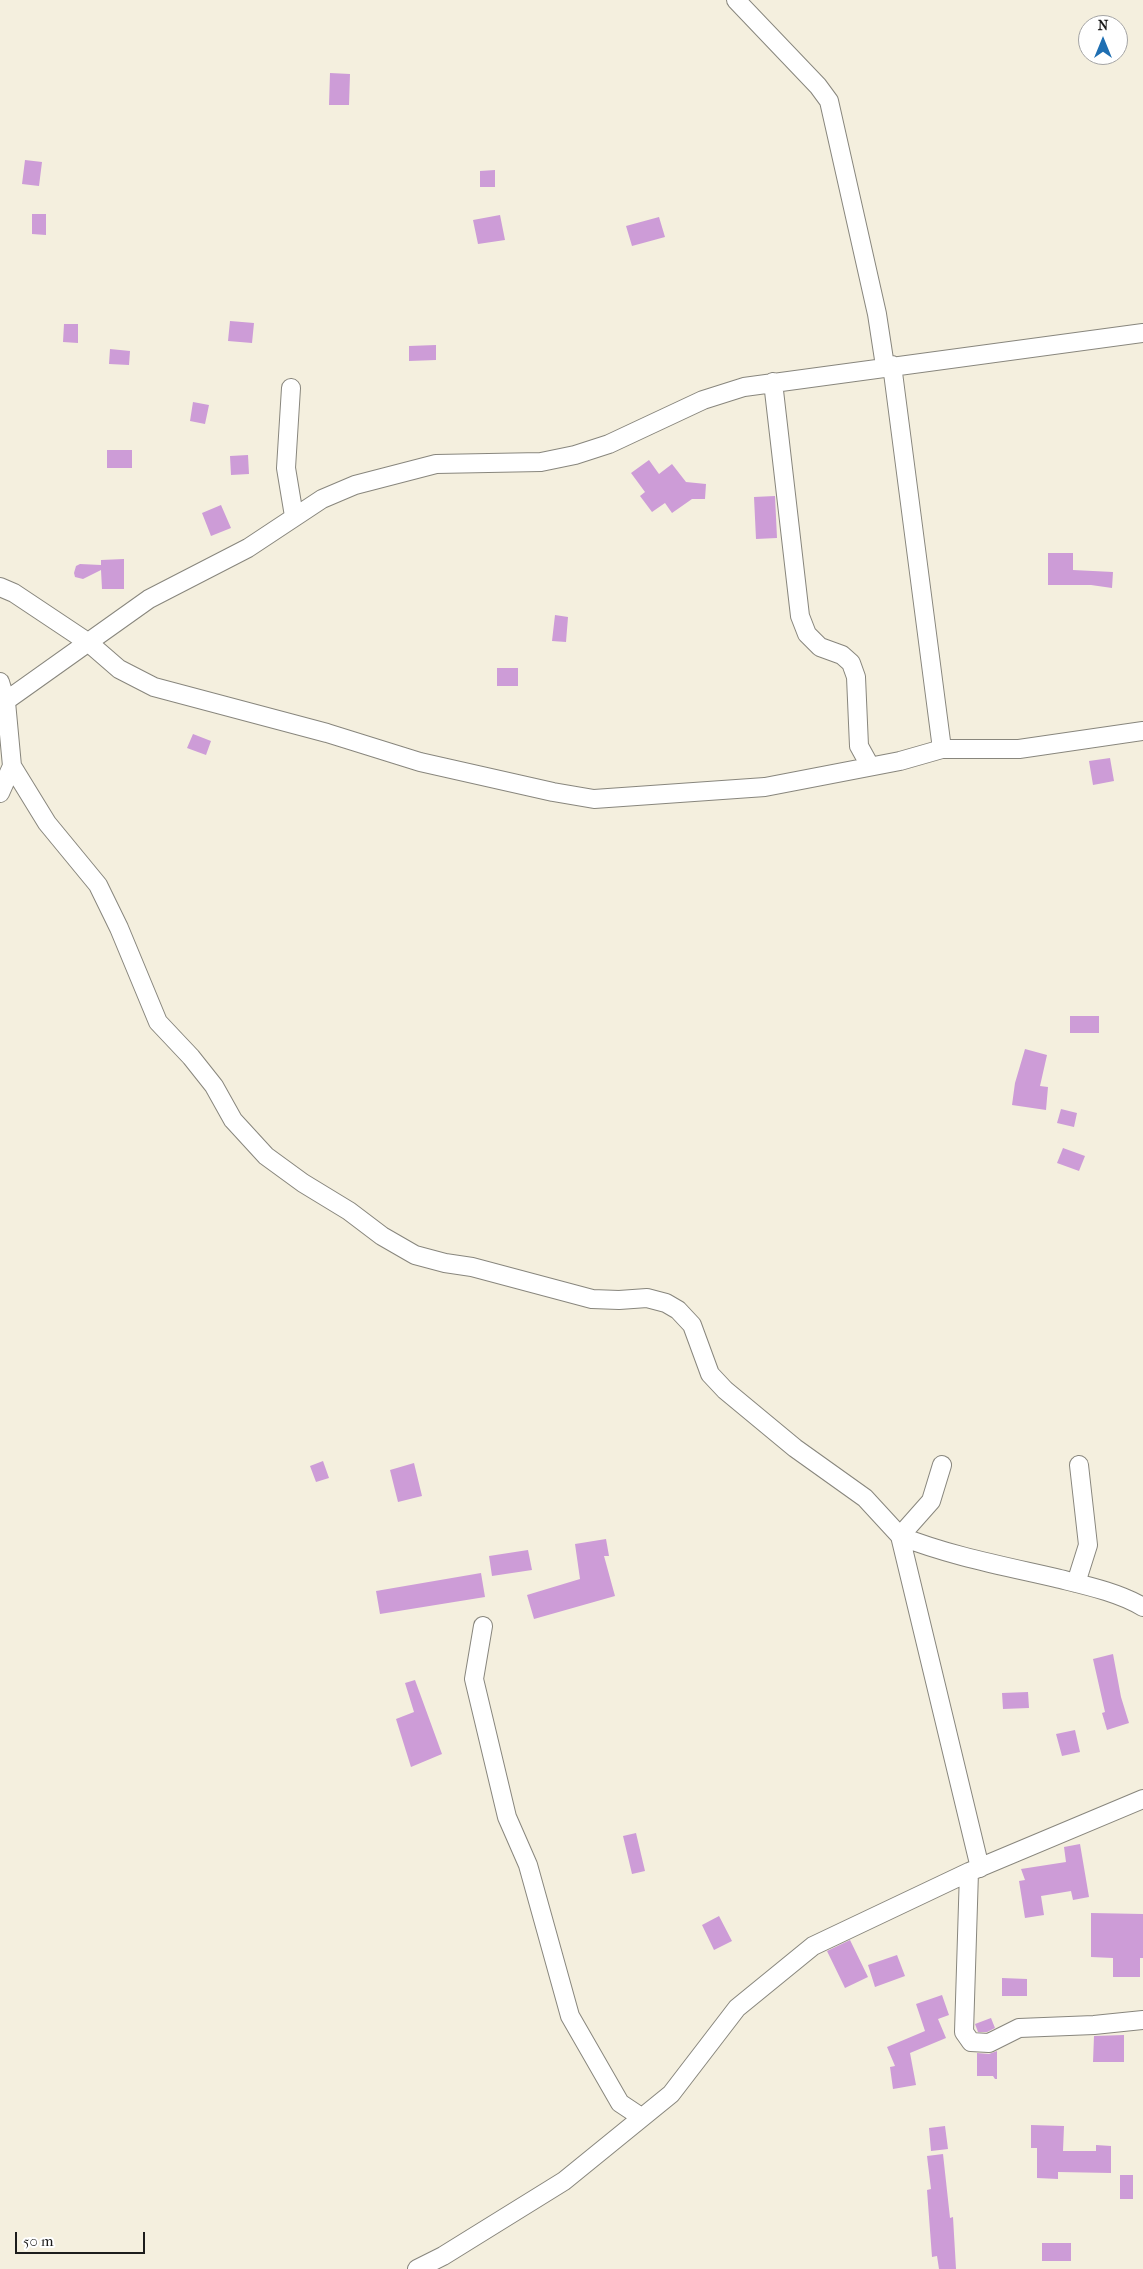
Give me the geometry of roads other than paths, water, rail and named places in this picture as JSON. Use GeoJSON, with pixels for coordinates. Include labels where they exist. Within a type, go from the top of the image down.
{"type":"FeatureCollection","features":[{"type":"Feature","properties":{"kind":"street"},"geometry":{"type":"LineString","coordinates":[[736,0],[818,86],[829,101],[889,366],[942,749]]}},
{"type":"Feature","properties":{"kind":"street"},"geometry":{"type":"LineString","coordinates":[[3,703],[149,599],[248,548],[322,499],[355,485],[436,464],[541,462],[575,455],[609,444],[703,400],[744,387],[1143,333]]}},
{"type":"Feature","properties":{"kind":"street"},"geometry":{"type":"LineString","coordinates":[[773,382],[800,616],[807,634],[820,646],[842,655],[851,664],[856,678],[856,726],[859,746],[870,766]]}},
{"type":"Feature","properties":{"kind":"street"},"geometry":{"type":"LineString","coordinates":[[291,388],[286,468],[294,516]]}},
{"type":"Feature","properties":{"kind":"street"},"geometry":{"type":"LineString","coordinates":[[0,587],[14,593],[89,642],[119,669],[154,687],[327,732],[420,762],[552,792],[594,798],[765,787],[900,761],[942,749],[1019,749],[1143,731]]}},
{"type":"Feature","properties":{"kind":"street"},"geometry":{"type":"LineString","coordinates":[[0,682],[12,766],[48,823],[98,885],[119,928],[158,1022],[203,1072],[214,1086],[233,1120],[266,1156],[302,1183],[349,1211],[382,1236],[415,1255],[445,1263],[472,1267],[592,1299],[647,1298],[672,1307],[692,1325],[710,1374],[725,1390],[795,1448],[865,1498],[900,1536],[929,1548],[1076,1583],[1133,1601],[1143,1607]]}},
{"type":"Feature","properties":{"kind":"street"},"geometry":{"type":"LineString","coordinates":[[0,793],[12,766]]}},
{"type":"Feature","properties":{"kind":"street"},"geometry":{"type":"LineString","coordinates":[[900,1536],[931,1501],[942,1465]]}},
{"type":"Feature","properties":{"kind":"street"},"geometry":{"type":"LineString","coordinates":[[1076,1583],[1088,1545],[1078,1466]]}},
{"type":"Feature","properties":{"kind":"street"},"geometry":{"type":"LineString","coordinates":[[900,1536],[975,1870],[964,2032],[972,2042],[989,2043],[1019,2028],[1094,2025],[1143,2020]]}},
{"type":"Feature","properties":{"kind":"street"},"geometry":{"type":"LineString","coordinates":[[483,1626],[474,1679],[507,1817],[528,1865],[570,2016],[620,2103],[641,2117]]}},
{"type":"Feature","properties":{"kind":"street"},"geometry":{"type":"LineString","coordinates":[[418,2269],[445,2263],[564,2181],[671,2094],[737,2008],[813,1946],[872,1916],[975,1870],[1143,1799]]}}]}
